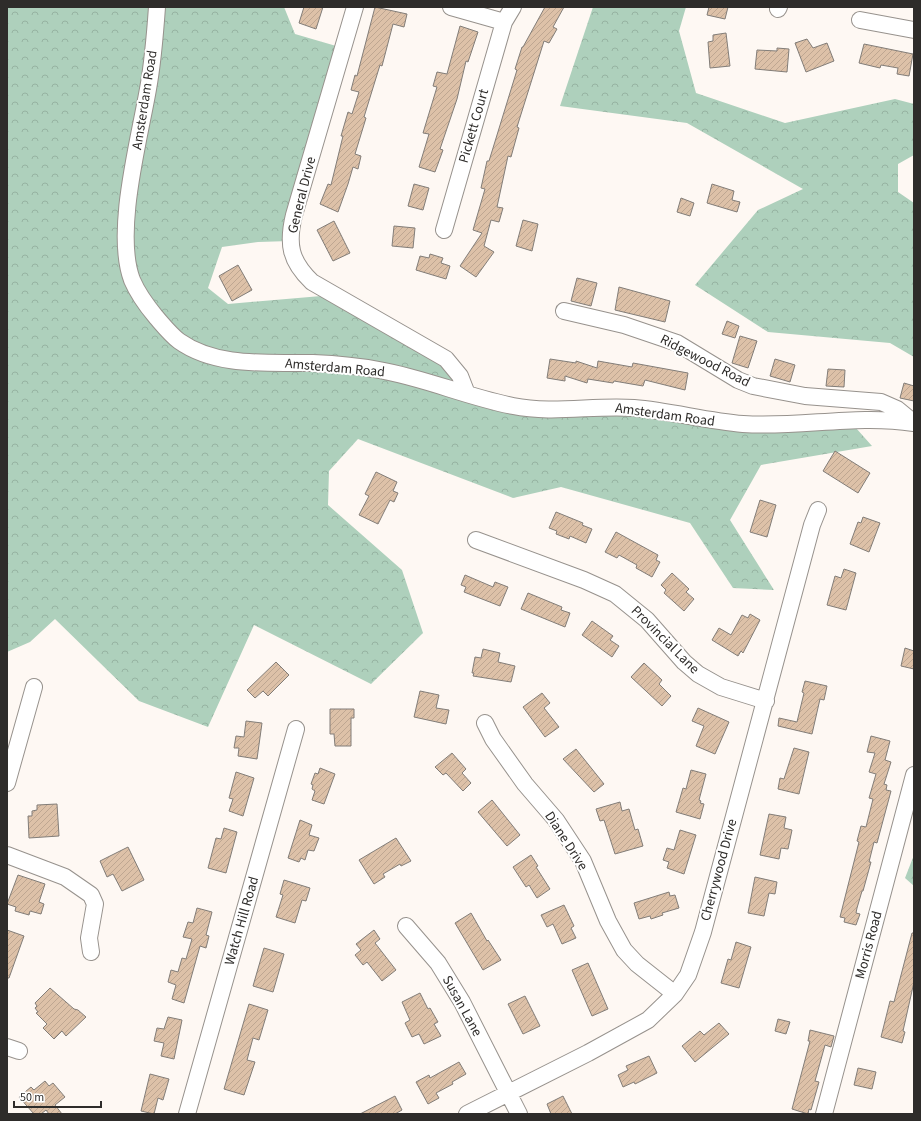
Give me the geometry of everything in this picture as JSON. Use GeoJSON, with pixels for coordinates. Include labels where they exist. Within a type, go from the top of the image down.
{"type":"FeatureCollection","features":[{"type":"Feature","properties":{"kind":"street","name":"Amsterdam Road"},"geometry":{"type":"LineString","coordinates":[[157,7],[152,66],[126,226],[127,258],[131,277],[144,303],[179,340],[208,355],[264,363],[314,364],[381,370],[514,406],[531,408],[634,408],[723,422],[759,425],[848,419],[893,420],[914,423]]}},
{"type":"Feature","properties":{"kind":"street","name":"General Drive"},"geometry":{"type":"LineString","coordinates":[[355,7],[294,215],[290,232],[292,252],[300,268],[312,282],[446,359],[460,376],[467,394]]}},
{"type":"Feature","properties":{"kind":"street"},"geometry":{"type":"LineString","coordinates":[[451,7],[504,22]]}},
{"type":"Feature","properties":{"kind":"street","name":"Pickett Court"},"geometry":{"type":"LineString","coordinates":[[444,230],[504,22],[513,7]]}},
{"type":"Feature","properties":{"kind":"street"},"geometry":{"type":"LineString","coordinates":[[860,20],[914,30]]}},
{"type":"Feature","properties":{"kind":"street","name":"Ridgewood Road"},"geometry":{"type":"LineString","coordinates":[[564,311],[624,325],[676,343],[738,380],[753,386],[805,396],[881,402],[897,409],[914,423]]}},
{"type":"Feature","properties":{"kind":"street","name":"Cherrywood Drive"},"geometry":{"type":"LineString","coordinates":[[467,1114],[588,1053],[648,1020],[675,994],[688,975],[703,932],[812,525],[818,510]]}},
{"type":"Feature","properties":{"kind":"street","name":"Provincial Lane"},"geometry":{"type":"LineString","coordinates":[[476,540],[584,580],[615,594],[647,620],[684,662],[698,674],[721,687],[766,701]]}},
{"type":"Feature","properties":{"kind":"street"},"geometry":{"type":"LineString","coordinates":[[7,783],[34,687]]}},
{"type":"Feature","properties":{"kind":"street","name":"Diane Drive"},"geometry":{"type":"LineString","coordinates":[[485,723],[493,739],[525,784],[556,820],[583,861],[608,921],[624,950],[637,964],[675,994]]}},
{"type":"Feature","properties":{"kind":"street","name":"Watch Hill Road"},"geometry":{"type":"LineString","coordinates":[[187,1114],[296,729]]}},
{"type":"Feature","properties":{"kind":"street","name":"Morris Road"},"geometry":{"type":"LineString","coordinates":[[824,1114],[914,775]]}},
{"type":"Feature","properties":{"kind":"street"},"geometry":{"type":"LineString","coordinates":[[7,855],[65,877],[91,895],[95,900],[89,938],[91,952]]}},
{"type":"Feature","properties":{"kind":"street","name":"Susan Lane"},"geometry":{"type":"LineString","coordinates":[[406,926],[438,962],[462,1002],[519,1114]]}},
{"type":"Feature","properties":{"kind":"green space"},"geometry":{"type":"Polygon","coordinates":[[[7,7],[284,7],[295,34],[343,48],[290,241],[258,242],[222,247],[208,288],[228,304],[333,295],[446,359],[467,394],[723,422],[848,419],[872,446],[761,465],[730,520],[774,590],[733,588],[690,523],[561,487],[513,498],[358,439],[329,471],[328,505],[402,570],[423,633],[371,684],[254,625],[208,727],[139,701],[55,619],[30,642],[7,652],[7,7]]]}},
{"type":"Feature","properties":{"kind":"green space"},"geometry":{"type":"Polygon","coordinates":[[[593,7],[686,7],[679,31],[696,93],[785,123],[895,99],[914,104],[914,155],[898,164],[898,192],[914,203],[914,357],[890,343],[768,332],[695,285],[758,210],[803,189],[687,123],[560,106],[593,7]]]}},
{"type":"Feature","properties":{"kind":"green space"},"geometry":{"type":"Polygon","coordinates":[[[914,855],[914,886],[905,878],[914,855]]]}},
{"type":"Feature","properties":{"kind":"building"},"geometry":{"type":"Polygon","coordinates":[[[304,7],[323,7],[316,29],[299,23],[304,7]]]}},
{"type":"Feature","properties":{"kind":"building"},"geometry":{"type":"Polygon","coordinates":[[[375,7],[407,14],[404,27],[393,24],[382,66],[380,65],[364,117],[366,118],[355,154],[361,156],[358,169],[353,167],[338,212],[320,204],[328,184],[331,185],[343,136],[341,136],[348,112],[352,114],[359,92],[351,90],[355,75],[357,76],[375,7]]]}},
{"type":"Feature","properties":{"kind":"building"},"geometry":{"type":"Polygon","coordinates":[[[545,7],[564,7],[553,27],[557,29],[549,43],[544,41],[517,127],[519,128],[511,157],[508,156],[497,207],[503,208],[499,222],[491,220],[484,246],[494,252],[476,277],[460,266],[482,233],[473,230],[485,189],[481,188],[487,161],[489,161],[517,70],[515,69],[522,47],[545,7]]]}},
{"type":"Feature","properties":{"kind":"building"},"geometry":{"type":"Polygon","coordinates":[[[709,7],[728,7],[725,19],[707,15],[709,7]]]}},
{"type":"Feature","properties":{"kind":"building"},"geometry":{"type":"Polygon","coordinates":[[[460,26],[478,32],[468,62],[466,61],[457,99],[440,149],[443,150],[435,172],[419,167],[429,134],[423,133],[437,87],[433,86],[437,72],[447,74],[460,26]]]}},
{"type":"Feature","properties":{"kind":"building"},"geometry":{"type":"Polygon","coordinates":[[[726,33],[730,66],[710,68],[708,42],[713,41],[713,35],[726,33]]]}},
{"type":"Feature","properties":{"kind":"building"},"geometry":{"type":"Polygon","coordinates":[[[807,39],[813,48],[827,43],[834,61],[806,72],[795,43],[807,39]]]}},
{"type":"Feature","properties":{"kind":"building"},"geometry":{"type":"Polygon","coordinates":[[[864,44],[913,54],[909,76],[897,74],[898,68],[881,65],[880,68],[859,63],[864,44]]]}},
{"type":"Feature","properties":{"kind":"building"},"geometry":{"type":"Polygon","coordinates":[[[777,48],[789,49],[787,72],[755,69],[757,50],[777,51],[777,48]]]}},
{"type":"Feature","properties":{"kind":"building"},"geometry":{"type":"Polygon","coordinates":[[[414,184],[429,188],[423,210],[408,206],[414,184]]]}},
{"type":"Feature","properties":{"kind":"building"},"geometry":{"type":"Polygon","coordinates":[[[712,184],[734,191],[732,200],[740,202],[737,212],[707,203],[712,184]]]}},
{"type":"Feature","properties":{"kind":"building"},"geometry":{"type":"Polygon","coordinates":[[[681,198],[694,203],[690,216],[677,212],[681,198]]]}},
{"type":"Feature","properties":{"kind":"building"},"geometry":{"type":"Polygon","coordinates":[[[523,220],[538,224],[532,251],[516,246],[523,220]]]}},
{"type":"Feature","properties":{"kind":"building"},"geometry":{"type":"Polygon","coordinates":[[[334,221],[350,253],[333,261],[317,230],[334,221]]]}},
{"type":"Feature","properties":{"kind":"building"},"geometry":{"type":"Polygon","coordinates":[[[394,226],[415,228],[413,248],[392,246],[394,226]]]}},
{"type":"Feature","properties":{"kind":"building"},"geometry":{"type":"Polygon","coordinates":[[[430,254],[443,258],[441,263],[450,266],[446,279],[416,270],[420,256],[429,258],[430,254]]]}},
{"type":"Feature","properties":{"kind":"building"},"geometry":{"type":"Polygon","coordinates":[[[238,265],[252,290],[232,301],[219,276],[238,265]]]}},
{"type":"Feature","properties":{"kind":"building"},"geometry":{"type":"Polygon","coordinates":[[[577,278],[597,283],[591,306],[571,301],[577,278]]]}},
{"type":"Feature","properties":{"kind":"building"},"geometry":{"type":"Polygon","coordinates":[[[619,287],[670,301],[665,322],[615,310],[619,287]]]}},
{"type":"Feature","properties":{"kind":"building"},"geometry":{"type":"Polygon","coordinates":[[[727,321],[739,326],[735,338],[722,334],[727,321]]]}},
{"type":"Feature","properties":{"kind":"building"},"geometry":{"type":"Polygon","coordinates":[[[740,336],[757,341],[748,368],[732,363],[740,336]]]}},
{"type":"Feature","properties":{"kind":"building"},"geometry":{"type":"Polygon","coordinates":[[[550,359],[576,363],[576,361],[597,368],[598,361],[632,367],[633,363],[688,373],[685,390],[645,380],[643,386],[614,381],[613,383],[588,379],[587,383],[565,376],[565,381],[547,378],[550,359]]]}},
{"type":"Feature","properties":{"kind":"building"},"geometry":{"type":"Polygon","coordinates":[[[775,359],[795,365],[790,382],[770,376],[775,359]]]}},
{"type":"Feature","properties":{"kind":"building"},"geometry":{"type":"Polygon","coordinates":[[[828,369],[845,370],[844,387],[826,386],[828,369]]]}},
{"type":"Feature","properties":{"kind":"building"},"geometry":{"type":"Polygon","coordinates":[[[904,383],[914,386],[914,401],[900,398],[904,383]]]}},
{"type":"Feature","properties":{"kind":"building"},"geometry":{"type":"Polygon","coordinates":[[[835,451],[870,473],[858,493],[823,471],[835,451]]]}},
{"type":"Feature","properties":{"kind":"building"},"geometry":{"type":"Polygon","coordinates":[[[376,472],[397,482],[393,491],[398,493],[394,502],[390,500],[378,524],[359,515],[369,496],[365,494],[376,472]]]}},
{"type":"Feature","properties":{"kind":"building"},"geometry":{"type":"Polygon","coordinates":[[[760,500],[776,505],[767,537],[750,532],[760,500]]]}},
{"type":"Feature","properties":{"kind":"building"},"geometry":{"type":"Polygon","coordinates":[[[556,512],[583,523],[582,525],[592,529],[586,543],[570,536],[569,539],[556,534],[557,531],[549,528],[556,512]]]}},
{"type":"Feature","properties":{"kind":"building"},"geometry":{"type":"Polygon","coordinates":[[[863,517],[880,523],[869,552],[850,544],[858,522],[861,523],[863,517]]]}},
{"type":"Feature","properties":{"kind":"building"},"geometry":{"type":"Polygon","coordinates":[[[616,532],[658,555],[656,560],[660,562],[652,577],[636,568],[637,565],[619,555],[617,558],[605,552],[616,532]]]}},
{"type":"Feature","properties":{"kind":"building"},"geometry":{"type":"Polygon","coordinates":[[[844,569],[856,573],[846,610],[827,605],[835,576],[841,578],[844,569]]]}},
{"type":"Feature","properties":{"kind":"building"},"geometry":{"type":"Polygon","coordinates":[[[672,573],[689,589],[686,592],[694,599],[684,611],[664,593],[666,590],[661,585],[672,573]]]}},
{"type":"Feature","properties":{"kind":"building"},"geometry":{"type":"Polygon","coordinates":[[[465,575],[493,587],[495,582],[508,587],[500,606],[464,592],[466,587],[461,585],[465,575]]]}},
{"type":"Feature","properties":{"kind":"building"},"geometry":{"type":"Polygon","coordinates":[[[528,593],[562,607],[561,610],[570,613],[565,627],[521,609],[528,593]]]}},
{"type":"Feature","properties":{"kind":"building"},"geometry":{"type":"Polygon","coordinates":[[[750,614],[760,620],[743,653],[741,651],[738,656],[712,640],[719,628],[731,635],[742,615],[748,618],[750,614]]]}},
{"type":"Feature","properties":{"kind":"building"},"geometry":{"type":"Polygon","coordinates":[[[592,621],[613,636],[610,640],[619,646],[612,657],[582,635],[592,621]]]}},
{"type":"Feature","properties":{"kind":"building"},"geometry":{"type":"Polygon","coordinates":[[[905,648],[914,651],[914,669],[901,666],[905,648]]]}},
{"type":"Feature","properties":{"kind":"building"},"geometry":{"type":"Polygon","coordinates":[[[483,649],[500,653],[498,662],[515,666],[511,682],[473,676],[474,673],[472,673],[475,657],[481,658],[483,649]]]}},
{"type":"Feature","properties":{"kind":"building"},"geometry":{"type":"Polygon","coordinates":[[[276,662],[289,675],[268,696],[263,691],[255,698],[247,690],[276,662]]]}},
{"type":"Feature","properties":{"kind":"building"},"geometry":{"type":"Polygon","coordinates":[[[644,663],[662,680],[659,684],[671,696],[662,706],[631,677],[644,663]]]}},
{"type":"Feature","properties":{"kind":"building"},"geometry":{"type":"Polygon","coordinates":[[[805,681],[827,686],[824,700],[820,699],[812,734],[778,726],[779,718],[797,722],[804,693],[802,692],[805,681]]]}},
{"type":"Feature","properties":{"kind":"building"},"geometry":{"type":"Polygon","coordinates":[[[420,691],[439,695],[436,708],[449,710],[446,724],[414,717],[420,691]]]}},
{"type":"Feature","properties":{"kind":"building"},"geometry":{"type":"Polygon","coordinates":[[[542,693],[550,703],[544,708],[559,727],[545,737],[523,707],[542,693]]]}},
{"type":"Feature","properties":{"kind":"building"},"geometry":{"type":"Polygon","coordinates":[[[698,708],[729,722],[715,754],[696,746],[704,726],[692,721],[698,708]]]}},
{"type":"Feature","properties":{"kind":"building"},"geometry":{"type":"Polygon","coordinates":[[[330,709],[354,709],[354,718],[351,718],[351,746],[335,746],[334,734],[330,734],[330,709]]]}},
{"type":"Feature","properties":{"kind":"building"},"geometry":{"type":"Polygon","coordinates":[[[246,721],[262,723],[257,759],[238,756],[239,748],[234,748],[236,736],[244,737],[246,721]]]}},
{"type":"Feature","properties":{"kind":"building"},"geometry":{"type":"Polygon","coordinates":[[[871,736],[890,741],[885,760],[891,762],[884,784],[887,785],[886,790],[891,791],[877,843],[874,842],[869,862],[871,862],[857,908],[856,913],[860,914],[856,925],[844,922],[845,918],[840,917],[859,842],[857,841],[861,826],[866,827],[873,799],[869,798],[876,774],[869,772],[875,753],[867,752],[871,736]]]}},
{"type":"Feature","properties":{"kind":"building"},"geometry":{"type":"Polygon","coordinates":[[[794,748],[809,752],[799,794],[778,789],[780,778],[784,779],[794,748]]]}},
{"type":"Feature","properties":{"kind":"building"},"geometry":{"type":"Polygon","coordinates":[[[576,749],[604,784],[594,792],[563,759],[576,749]]]}},
{"type":"Feature","properties":{"kind":"building"},"geometry":{"type":"Polygon","coordinates":[[[452,753],[466,769],[462,773],[471,783],[463,791],[446,773],[443,775],[435,767],[452,753]]]}},
{"type":"Feature","properties":{"kind":"building"},"geometry":{"type":"Polygon","coordinates":[[[320,768],[335,774],[324,804],[312,800],[315,791],[312,789],[313,785],[311,784],[315,773],[318,774],[320,768]]]}},
{"type":"Feature","properties":{"kind":"building"},"geometry":{"type":"Polygon","coordinates":[[[691,770],[706,774],[699,800],[701,801],[700,803],[704,804],[700,819],[676,812],[683,788],[686,789],[691,770]]]}},
{"type":"Feature","properties":{"kind":"building"},"geometry":{"type":"Polygon","coordinates":[[[236,772],[254,778],[243,816],[229,811],[233,799],[229,798],[236,772]]]}},
{"type":"Feature","properties":{"kind":"building"},"geometry":{"type":"Polygon","coordinates":[[[492,800],[520,835],[507,846],[478,812],[492,800]]]}},
{"type":"Feature","properties":{"kind":"building"},"geometry":{"type":"Polygon","coordinates":[[[620,802],[622,811],[629,809],[635,830],[638,829],[643,846],[615,854],[604,820],[600,821],[596,809],[620,802]]]}},
{"type":"Feature","properties":{"kind":"building"},"geometry":{"type":"Polygon","coordinates":[[[57,804],[59,836],[29,838],[28,816],[32,816],[32,811],[37,810],[37,805],[57,804]]]}},
{"type":"Feature","properties":{"kind":"building"},"geometry":{"type":"Polygon","coordinates":[[[769,814],[786,817],[784,828],[792,830],[788,849],[781,848],[779,859],[760,855],[769,814]]]}},
{"type":"Feature","properties":{"kind":"building"},"geometry":{"type":"Polygon","coordinates":[[[300,820],[312,825],[309,835],[319,838],[314,851],[308,850],[305,860],[301,858],[299,862],[288,858],[300,820]]]}},
{"type":"Feature","properties":{"kind":"building"},"geometry":{"type":"Polygon","coordinates":[[[224,828],[237,832],[226,873],[208,868],[216,838],[221,839],[224,828]]]}},
{"type":"Feature","properties":{"kind":"building"},"geometry":{"type":"Polygon","coordinates":[[[680,830],[696,835],[684,874],[667,868],[669,862],[663,860],[667,848],[674,850],[680,830]]]}},
{"type":"Feature","properties":{"kind":"building"},"geometry":{"type":"Polygon","coordinates":[[[396,838],[411,861],[401,866],[400,864],[383,874],[385,877],[374,884],[359,860],[396,838]]]}},
{"type":"Feature","properties":{"kind":"building"},"geometry":{"type":"Polygon","coordinates":[[[128,847],[144,880],[122,891],[113,874],[107,877],[100,861],[128,847]]]}},
{"type":"Feature","properties":{"kind":"building"},"geometry":{"type":"Polygon","coordinates":[[[531,855],[538,866],[536,867],[550,889],[537,898],[529,885],[526,887],[513,867],[531,855]]]}},
{"type":"Feature","properties":{"kind":"building"},"geometry":{"type":"Polygon","coordinates":[[[18,875],[45,884],[39,902],[44,904],[41,914],[30,911],[29,915],[15,911],[16,907],[7,904],[18,875]]]}},
{"type":"Feature","properties":{"kind":"building"},"geometry":{"type":"Polygon","coordinates":[[[755,877],[777,882],[775,894],[769,893],[764,916],[748,913],[755,877]]]}},
{"type":"Feature","properties":{"kind":"building"},"geometry":{"type":"Polygon","coordinates":[[[284,880],[310,888],[306,901],[302,900],[295,923],[276,917],[283,895],[280,894],[284,880]]]}},
{"type":"Feature","properties":{"kind":"building"},"geometry":{"type":"Polygon","coordinates":[[[669,892],[670,896],[675,895],[679,908],[662,913],[663,915],[651,919],[650,916],[639,919],[634,903],[669,892]]]}},
{"type":"Feature","properties":{"kind":"building"},"geometry":{"type":"Polygon","coordinates":[[[564,905],[574,926],[571,928],[576,938],[562,944],[553,924],[547,927],[541,915],[564,905]]]}},
{"type":"Feature","properties":{"kind":"building"},"geometry":{"type":"Polygon","coordinates":[[[197,908],[212,912],[206,935],[209,936],[206,948],[200,946],[184,1003],[172,999],[176,985],[168,982],[171,970],[178,972],[182,958],[186,959],[192,939],[183,937],[188,922],[193,923],[197,908]]]}},
{"type":"Feature","properties":{"kind":"building"},"geometry":{"type":"Polygon","coordinates":[[[471,913],[487,941],[488,940],[501,960],[483,970],[455,923],[471,913]]]}},
{"type":"Feature","properties":{"kind":"building"},"geometry":{"type":"Polygon","coordinates":[[[7,930],[24,936],[9,978],[7,978],[7,930]]]}},
{"type":"Feature","properties":{"kind":"building"},"geometry":{"type":"Polygon","coordinates":[[[374,930],[380,939],[375,943],[396,970],[382,981],[367,962],[363,965],[355,955],[361,950],[356,944],[374,930]]]}},
{"type":"Feature","properties":{"kind":"building"},"geometry":{"type":"Polygon","coordinates":[[[912,933],[914,933],[914,982],[903,1031],[905,1032],[902,1043],[881,1037],[890,1001],[894,1002],[912,933]]]}},
{"type":"Feature","properties":{"kind":"building"},"geometry":{"type":"Polygon","coordinates":[[[736,942],[751,947],[739,988],[721,983],[728,959],[731,960],[736,942]]]}},
{"type":"Feature","properties":{"kind":"building"},"geometry":{"type":"Polygon","coordinates":[[[264,948],[284,954],[273,992],[253,986],[264,948]]]}},
{"type":"Feature","properties":{"kind":"building"},"geometry":{"type":"Polygon","coordinates":[[[588,963],[608,1009],[592,1016],[572,970],[588,963]]]}},
{"type":"Feature","properties":{"kind":"building"},"geometry":{"type":"Polygon","coordinates":[[[50,988],[74,1009],[78,1010],[86,1017],[66,1036],[62,1031],[54,1039],[43,1028],[47,1024],[36,1013],[38,1012],[35,1008],[37,1006],[35,1003],[50,988]]]}},
{"type":"Feature","properties":{"kind":"building"},"geometry":{"type":"Polygon","coordinates":[[[420,993],[428,1009],[430,1008],[438,1022],[434,1024],[441,1036],[424,1044],[419,1034],[412,1037],[405,1023],[410,1020],[402,1002],[420,993]]]}},
{"type":"Feature","properties":{"kind":"building"},"geometry":{"type":"Polygon","coordinates":[[[525,996],[540,1026],[523,1034],[508,1004],[525,996]]]}},
{"type":"Feature","properties":{"kind":"building"},"geometry":{"type":"Polygon","coordinates":[[[249,1004],[268,1010],[259,1040],[253,1038],[247,1060],[255,1062],[244,1095],[224,1089],[249,1004]]]}},
{"type":"Feature","properties":{"kind":"building"},"geometry":{"type":"Polygon","coordinates":[[[168,1017],[182,1020],[174,1059],[161,1056],[164,1043],[154,1041],[157,1028],[164,1029],[168,1017]]]}},
{"type":"Feature","properties":{"kind":"building"},"geometry":{"type":"Polygon","coordinates":[[[778,1019],[790,1022],[786,1034],[775,1031],[778,1019]]]}},
{"type":"Feature","properties":{"kind":"building"},"geometry":{"type":"Polygon","coordinates":[[[719,1023],[729,1034],[695,1062],[682,1046],[700,1031],[704,1035],[719,1023]]]}},
{"type":"Feature","properties":{"kind":"building"},"geometry":{"type":"Polygon","coordinates":[[[810,1030],[834,1036],[831,1047],[825,1045],[815,1081],[819,1082],[811,1110],[809,1109],[808,1114],[792,1109],[810,1041],[808,1041],[810,1030]]]}},
{"type":"Feature","properties":{"kind":"building"},"geometry":{"type":"Polygon","coordinates":[[[649,1056],[657,1073],[635,1084],[634,1082],[623,1087],[618,1075],[628,1070],[626,1066],[649,1056]]]}},
{"type":"Feature","properties":{"kind":"building"},"geometry":{"type":"Polygon","coordinates":[[[459,1062],[466,1074],[452,1082],[453,1084],[436,1093],[439,1098],[428,1104],[416,1082],[429,1075],[430,1078],[459,1062]]]}},
{"type":"Feature","properties":{"kind":"building"},"geometry":{"type":"Polygon","coordinates":[[[858,1068],[876,1072],[872,1089],[854,1085],[858,1068]]]}},
{"type":"Feature","properties":{"kind":"building"},"geometry":{"type":"Polygon","coordinates":[[[150,1074],[169,1079],[163,1100],[158,1098],[154,1114],[141,1111],[150,1074]]]}},
{"type":"Feature","properties":{"kind":"building"},"geometry":{"type":"Polygon","coordinates":[[[45,1081],[49,1086],[53,1083],[65,1097],[55,1105],[62,1114],[49,1114],[46,1110],[41,1114],[34,1114],[19,1097],[31,1087],[34,1090],[45,1081]]]}},
{"type":"Feature","properties":{"kind":"building"},"geometry":{"type":"Polygon","coordinates":[[[395,1096],[402,1110],[395,1114],[360,1114],[395,1096]]]}},
{"type":"Feature","properties":{"kind":"building"},"geometry":{"type":"Polygon","coordinates":[[[563,1096],[572,1114],[551,1114],[547,1104],[563,1096]]]}}]}
